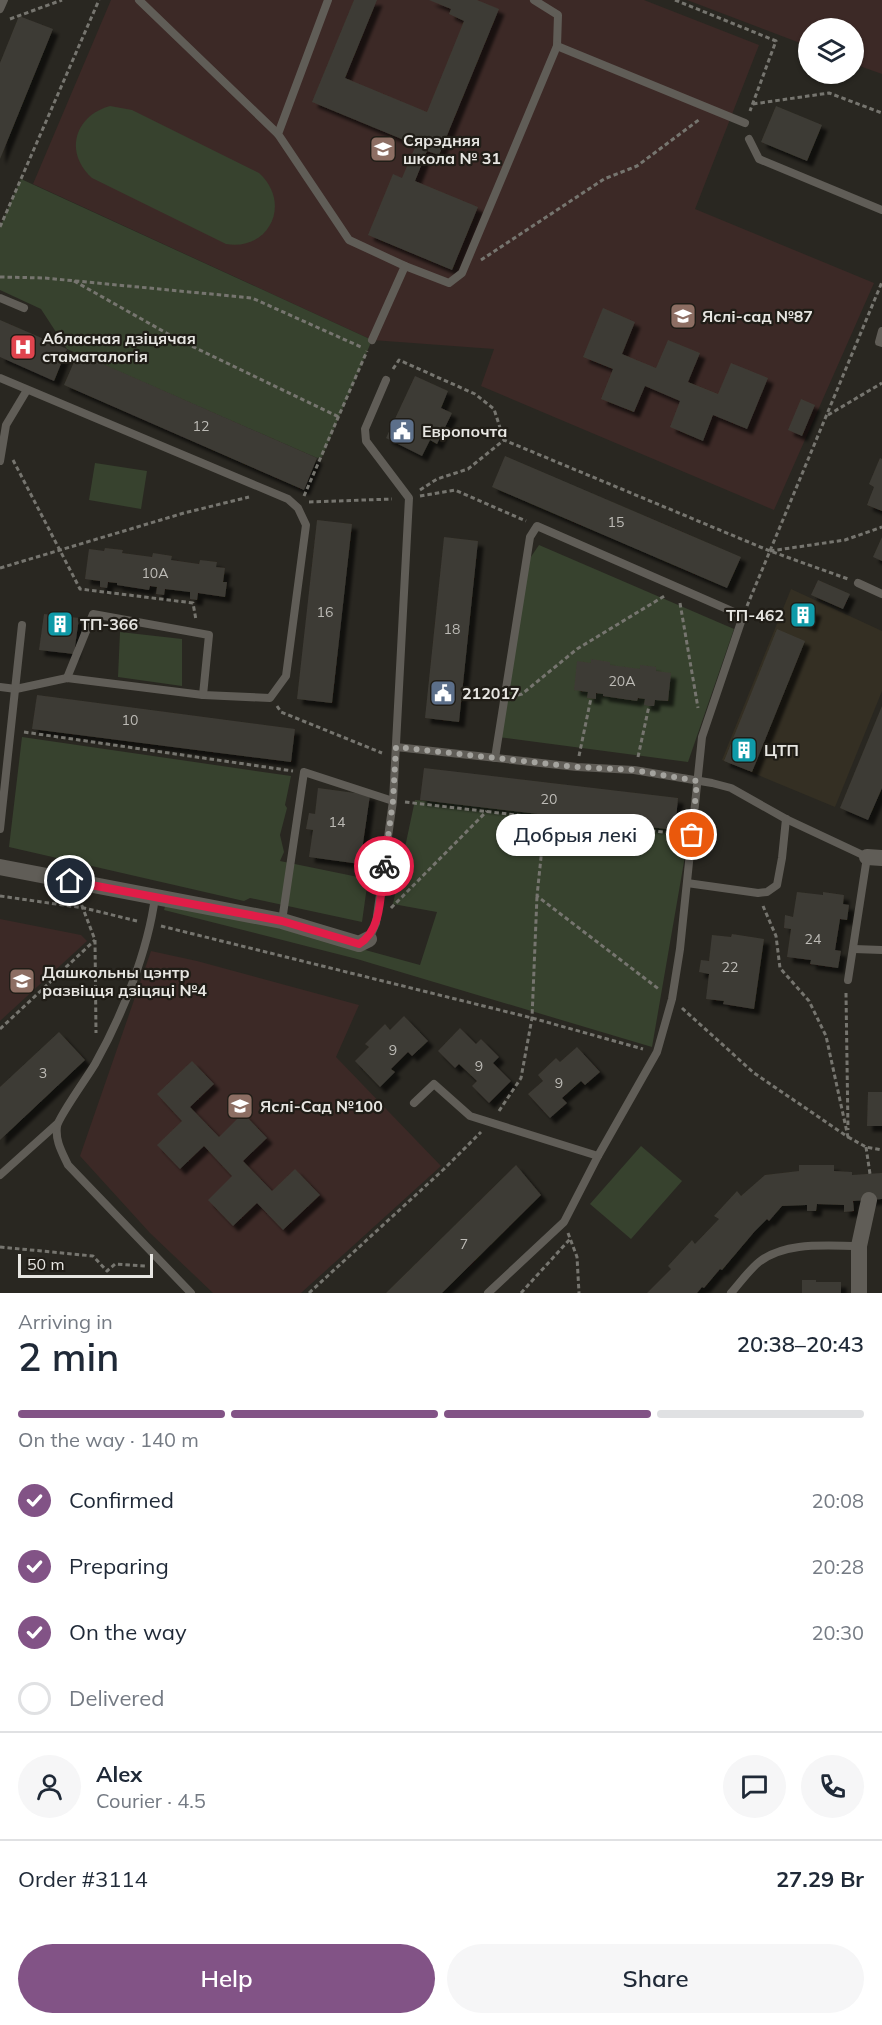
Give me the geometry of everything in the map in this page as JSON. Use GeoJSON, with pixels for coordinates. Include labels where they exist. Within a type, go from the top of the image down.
{"type":"FeatureCollection","features":[{"type":"Feature","properties":{"kind":"street"},"geometry":{"type":"LineString","coordinates":[[0,867],[282,921],[359,944],[372,931]]}},
{"type":"Feature","properties":{"kind":"street"},"geometry":{"type":"LineString","coordinates":[[860,1293],[859,1246],[869,1200]]}},
{"type":"Feature","properties":{"kind":"lane"},"geometry":{"type":"LineString","coordinates":[[0,9],[4,0]]}},
{"type":"Feature","properties":{"kind":"lane"},"geometry":{"type":"LineString","coordinates":[[139,0],[278,134],[349,240],[449,283],[462,273],[557,46],[558,15],[534,0]]}},
{"type":"Feature","properties":{"kind":"lane"},"geometry":{"type":"LineString","coordinates":[[278,134],[328,0]]}},
{"type":"Feature","properties":{"kind":"lane"},"geometry":{"type":"LineString","coordinates":[[557,46],[745,123]]}},
{"type":"Feature","properties":{"kind":"lane"},"geometry":{"type":"LineString","coordinates":[[749,139],[759,159],[882,210]]}},
{"type":"Feature","properties":{"kind":"lane"},"geometry":{"type":"LineString","coordinates":[[372,340],[405,266]]}},
{"type":"Feature","properties":{"kind":"lane"},"geometry":{"type":"LineString","coordinates":[[0,298],[24,308]]}},
{"type":"Feature","properties":{"kind":"lane"},"geometry":{"type":"LineString","coordinates":[[882,331],[879,342],[882,343]]}},
{"type":"Feature","properties":{"kind":"lane"},"geometry":{"type":"LineString","coordinates":[[0,378],[288,498],[298,508],[306,525],[286,676],[270,698],[203,695],[68,678],[16,689],[0,687]]}},
{"type":"Feature","properties":{"kind":"lane"},"geometry":{"type":"LineString","coordinates":[[372,931],[393,801],[409,498],[366,441],[365,429],[386,380]]}},
{"type":"Feature","properties":{"kind":"lane"},"geometry":{"type":"LineString","coordinates":[[0,461],[10,417],[27,390]]}},
{"type":"Feature","properties":{"kind":"lane"},"geometry":{"type":"LineString","coordinates":[[488,1293],[564,1222],[598,1156],[657,1052],[672,999],[680,949],[702,737],[743,616],[537,526],[530,537],[495,758]]}},
{"type":"Feature","properties":{"kind":"lane"},"geometry":{"type":"LineString","coordinates":[[858,583],[882,594]]}},
{"type":"Feature","properties":{"kind":"lane"},"geometry":{"type":"LineString","coordinates":[[68,678],[93,614],[209,635],[203,695]]}},
{"type":"Feature","properties":{"kind":"lane"},"geometry":{"type":"LineString","coordinates":[[0,829],[22,625]]}},
{"type":"Feature","properties":{"kind":"lane"},"geometry":{"type":"LineString","coordinates":[[396,747],[577,767],[634,770],[730,788],[786,819],[875,857],[848,980]]}},
{"type":"Feature","properties":{"kind":"lane"},"geometry":{"type":"LineString","coordinates":[[282,921],[304,772],[393,801]]}},
{"type":"Feature","properties":{"kind":"lane"},"geometry":{"type":"LineString","coordinates":[[687,883],[758,893],[767,892],[777,885],[786,819]]}},
{"type":"Feature","properties":{"kind":"lane"},"geometry":{"type":"LineString","coordinates":[[0,1174],[57,1124],[96,1061],[128,994],[152,924],[155,897]]}},
{"type":"Feature","properties":{"kind":"lane"},"geometry":{"type":"LineString","coordinates":[[854,949],[882,950]]}},
{"type":"Feature","properties":{"kind":"lane"},"geometry":{"type":"LineString","coordinates":[[414,1102],[434,1084],[470,1116],[598,1156]]}},
{"type":"Feature","properties":{"kind":"lane"},"geometry":{"type":"LineString","coordinates":[[57,1124],[58,1144],[68,1165],[191,1293]]}},
{"type":"Feature","properties":{"kind":"lane"},"geometry":{"type":"LineString","coordinates":[[731,1293],[759,1262],[778,1251],[804,1247],[859,1246]]}},
{"type":"Feature","properties":{"kind":"path"},"geometry":{"type":"LineString","coordinates":[[0,22],[62,0]]}},
{"type":"Feature","properties":{"kind":"path"},"geometry":{"type":"LineString","coordinates":[[0,227],[99,0]]}},
{"type":"Feature","properties":{"kind":"path"},"geometry":{"type":"LineString","coordinates":[[675,0],[776,41],[745,123]]}},
{"type":"Feature","properties":{"kind":"path"},"geometry":{"type":"LineString","coordinates":[[752,105],[829,93],[882,113]]}},
{"type":"Feature","properties":{"kind":"path"},"geometry":{"type":"LineString","coordinates":[[462,273],[604,179],[637,166],[713,110]]}},
{"type":"Feature","properties":{"kind":"path"},"geometry":{"type":"LineString","coordinates":[[0,277],[72,280],[252,298],[368,350],[301,502],[409,498],[455,490],[537,526]]}},
{"type":"Feature","properties":{"kind":"path"},"geometry":{"type":"LineString","coordinates":[[72,280],[177,339],[339,417]]}},
{"type":"Feature","properties":{"kind":"path"},"geometry":{"type":"LineString","coordinates":[[743,616],[882,282]]}},
{"type":"Feature","properties":{"kind":"path"},"geometry":{"type":"LineString","coordinates":[[386,380],[399,360],[475,393],[494,409],[504,440],[770,551],[858,583]]}},
{"type":"Feature","properties":{"kind":"path"},"geometry":{"type":"LineString","coordinates":[[826,416],[882,383]]}},
{"type":"Feature","properties":{"kind":"path"},"geometry":{"type":"LineString","coordinates":[[3,440],[80,588],[193,603],[199,633]]}},
{"type":"Feature","properties":{"kind":"path"},"geometry":{"type":"LineString","coordinates":[[409,498],[437,479],[468,469],[504,440]]}},
{"type":"Feature","properties":{"kind":"path"},"geometry":{"type":"LineString","coordinates":[[0,568],[184,513],[272,492]]}},
{"type":"Feature","properties":{"kind":"path"},"geometry":{"type":"LineString","coordinates":[[770,551],[845,540],[882,527]]}},
{"type":"Feature","properties":{"kind":"path"},"geometry":{"type":"LineString","coordinates":[[504,698],[522,694],[577,649],[677,588],[702,737]]}},
{"type":"Feature","properties":{"kind":"path"},"geometry":{"type":"LineString","coordinates":[[577,767],[591,698]]}},
{"type":"Feature","properties":{"kind":"path"},"geometry":{"type":"LineString","coordinates":[[634,770],[650,706]]}},
{"type":"Feature","properties":{"kind":"path"},"geometry":{"type":"LineString","coordinates":[[281,712],[395,758]]}},
{"type":"Feature","properties":{"kind":"path"},"geometry":{"type":"LineString","coordinates":[[12,730],[304,772]]}},
{"type":"Feature","properties":{"kind":"path"},"geometry":{"type":"LineString","coordinates":[[393,801],[692,835]]}},
{"type":"Feature","properties":{"kind":"path"},"geometry":{"type":"LineString","coordinates":[[372,931],[487,811]]}},
{"type":"Feature","properties":{"kind":"path"},"geometry":{"type":"LineString","coordinates":[[309,1293],[491,1123],[521,1078],[532,1018],[537,896],[545,819]]}},
{"type":"Feature","properties":{"kind":"path"},"geometry":{"type":"LineString","coordinates":[[70,881],[84,909],[95,940],[96,1061]]}},
{"type":"Feature","properties":{"kind":"path"},"geometry":{"type":"LineString","coordinates":[[758,893],[776,936],[780,968],[809,1001],[826,1036],[848,1137]]}},
{"type":"Feature","properties":{"kind":"path"},"geometry":{"type":"LineString","coordinates":[[0,896],[84,909],[152,924],[532,1018],[657,1052]]}},
{"type":"Feature","properties":{"kind":"path"},"geometry":{"type":"LineString","coordinates":[[537,896],[672,999],[754,1073],[848,1137],[866,1147],[882,1150]]}},
{"type":"Feature","properties":{"kind":"path"},"geometry":{"type":"LineString","coordinates":[[0,1029],[95,940]]}},
{"type":"Feature","properties":{"kind":"path"},"geometry":{"type":"LineString","coordinates":[[848,980],[846,990],[848,1137]]}},
{"type":"Feature","properties":{"kind":"path"},"geometry":{"type":"LineString","coordinates":[[866,1147],[870,1174]]}},
{"type":"Feature","properties":{"kind":"path"},"geometry":{"type":"LineString","coordinates":[[564,1222],[577,1257],[579,1293]]}},
{"type":"Feature","properties":{"kind":"path"},"geometry":{"type":"LineString","coordinates":[[521,1293],[570,1239]]}},
{"type":"Feature","properties":{"kind":"path"},"geometry":{"type":"LineString","coordinates":[[0,1247],[93,1256],[107,1271],[115,1264],[166,1267]]}},
{"type":"Feature","properties":{"kind":"shaded area","name":"Сярэдняя школа № 31"},"geometry":{"type":"Polygon","coordinates":[[[111,0],[644,0],[759,45],[695,209],[874,283],[774,510],[481,386],[494,349],[372,340],[33,184],[111,0]]]}},
{"type":"Feature","properties":{"kind":"shaded area"},"geometry":{"type":"Polygon","coordinates":[[[687,0],[882,0],[882,74],[864,68],[864,18],[798,18],[798,42],[687,0]]]}},
{"type":"Feature","properties":{"kind":"shaded area"},"geometry":{"type":"Polygon","coordinates":[[[791,589],[882,631],[882,691],[835,807],[722,760],[791,589]]]}},
{"type":"Feature","properties":{"kind":"shaded area","name":"Дашкольны цэнтр развіцця дзіцяці №4"},"geometry":{"type":"Polygon","coordinates":[[[0,919],[81,935],[87,941],[0,1021],[0,919]]]}},
{"type":"Feature","properties":{"kind":"shaded area","name":"Яслі-Сад №100"},"geometry":{"type":"Polygon","coordinates":[[[151,951],[197,961],[359,1005],[336,1057],[441,1166],[301,1293],[213,1293],[150,1233],[80,1156],[151,951]]]}},
{"type":"Feature","properties":{"kind":"green space"},"geometry":{"type":"Polygon","coordinates":[[[110,106],[132,110],[259,173],[269,185],[274,198],[275,210],[264,233],[254,240],[241,244],[226,244],[92,178],[78,158],[77,136],[88,118],[110,106]]]}},
{"type":"Feature","properties":{"kind":"green space"},"geometry":{"type":"Polygon","coordinates":[[[21,179],[372,340],[322,457],[317,458],[67,349],[41,309],[0,290],[0,227],[21,179]]]}},
{"type":"Feature","properties":{"kind":"green space"},"geometry":{"type":"Polygon","coordinates":[[[95,463],[147,471],[141,509],[89,500],[95,463]]]}},
{"type":"Feature","properties":{"kind":"green space"},"geometry":{"type":"Polygon","coordinates":[[[539,545],[734,629],[688,762],[498,737],[522,570],[539,545]]]}},
{"type":"Feature","properties":{"kind":"green space"},"geometry":{"type":"Polygon","coordinates":[[[120,632],[182,639],[182,686],[118,677],[120,632]]]}},
{"type":"Feature","properties":{"kind":"green space"},"geometry":{"type":"Polygon","coordinates":[[[22,737],[291,776],[285,805],[287,808],[280,835],[284,852],[280,861],[368,879],[362,922],[250,898],[244,901],[9,847],[22,737]]]}},
{"type":"Feature","properties":{"kind":"green space"},"geometry":{"type":"Polygon","coordinates":[[[415,800],[690,827],[652,1047],[357,959],[164,910],[168,896],[420,965],[437,912],[393,904],[415,800]]]}},
{"type":"Feature","properties":{"kind":"green space"},"geometry":{"type":"Polygon","coordinates":[[[641,1146],[682,1181],[631,1239],[590,1204],[641,1146]]]}},
{"type":"Feature","properties":{"kind":"building"},"geometry":{"type":"Polygon","coordinates":[[[354,0],[377,0],[345,78],[427,112],[464,21],[449,14],[451,9],[429,0],[477,0],[499,9],[439,155],[427,151],[415,181],[478,207],[452,270],[368,235],[393,174],[402,178],[416,145],[312,102],[354,0]]]}},
{"type":"Feature","properties":{"kind":"building"},"geometry":{"type":"Polygon","coordinates":[[[19,16],[53,29],[0,159],[0,63],[19,16]]]}},
{"type":"Feature","properties":{"kind":"building"},"geometry":{"type":"Polygon","coordinates":[[[776,106],[822,125],[807,161],[761,142],[776,106]]]}},
{"type":"Feature","properties":{"kind":"building"},"geometry":{"type":"Polygon","coordinates":[[[603,308],[635,322],[622,354],[656,368],[668,340],[700,353],[688,382],[718,394],[731,363],[768,378],[747,429],[713,415],[703,441],[670,427],[680,401],[645,386],[634,412],[601,399],[613,369],[583,357],[603,308]]]}},
{"type":"Feature","properties":{"kind":"building"},"geometry":{"type":"Polygon","coordinates":[[[0,320],[67,349],[54,381],[0,357],[0,320]]]}},
{"type":"Feature","properties":{"kind":"building"},"geometry":{"type":"Polygon","coordinates":[[[78,353],[317,458],[304,490],[64,385],[78,353]]]}},
{"type":"Feature","properties":{"kind":"building"},"geometry":{"type":"Polygon","coordinates":[[[415,376],[448,391],[441,408],[452,413],[437,444],[430,440],[422,456],[386,438],[415,376]]]}},
{"type":"Feature","properties":{"kind":"building"},"geometry":{"type":"Polygon","coordinates":[[[801,399],[815,405],[802,436],[788,430],[801,399]]]}},
{"type":"Feature","properties":{"kind":"building"},"geometry":{"type":"Polygon","coordinates":[[[505,456],[741,557],[727,588],[492,487],[505,456]]]}},
{"type":"Feature","properties":{"kind":"building"},"geometry":{"type":"Polygon","coordinates":[[[880,458],[882,459],[882,511],[867,505],[874,487],[869,484],[880,458]]]}},
{"type":"Feature","properties":{"kind":"building"},"geometry":{"type":"Polygon","coordinates":[[[317,520],[352,524],[332,703],[297,699],[317,520]]]}},
{"type":"Feature","properties":{"kind":"building"},"geometry":{"type":"Polygon","coordinates":[[[444,537],[478,541],[459,722],[425,718],[444,537]]]}},
{"type":"Feature","properties":{"kind":"building"},"geometry":{"type":"Polygon","coordinates":[[[882,537],[882,561],[873,557],[882,537]]]}},
{"type":"Feature","properties":{"kind":"building"},"geometry":{"type":"Polygon","coordinates":[[[105,548],[152,557],[153,553],[172,556],[171,560],[199,564],[200,560],[217,562],[216,567],[225,568],[223,582],[227,582],[225,597],[198,593],[197,600],[190,599],[190,592],[165,589],[164,595],[156,594],[157,587],[150,586],[149,590],[108,582],[107,588],[100,587],[100,581],[85,579],[89,549],[104,551],[105,548]]]}},
{"type":"Feature","properties":{"kind":"building"},"geometry":{"type":"Polygon","coordinates":[[[818,580],[850,594],[843,609],[811,595],[818,580]]]}},
{"type":"Feature","properties":{"kind":"building","name":"ТП-462"},"geometry":{"type":"Polygon","coordinates":[[[795,604],[816,611],[811,626],[790,618],[795,604]]]}},
{"type":"Feature","properties":{"kind":"building"},"geometry":{"type":"Polygon","coordinates":[[[44,614],[79,618],[74,654],[39,650],[44,614]]]}},
{"type":"Feature","properties":{"kind":"building"},"geometry":{"type":"Polygon","coordinates":[[[777,629],[805,641],[752,772],[724,761],[777,629]]]}},
{"type":"Feature","properties":{"kind":"building"},"geometry":{"type":"Polygon","coordinates":[[[591,659],[610,662],[610,665],[640,669],[640,665],[656,667],[656,671],[671,673],[668,701],[655,700],[654,706],[649,706],[644,705],[645,699],[638,698],[637,701],[596,693],[596,699],[587,698],[588,692],[574,690],[577,661],[591,663],[591,659]]]}},
{"type":"Feature","properties":{"kind":"building"},"geometry":{"type":"Polygon","coordinates":[[[37,695],[295,729],[291,762],[32,729],[37,695]]]}},
{"type":"Feature","properties":{"kind":"building"},"geometry":{"type":"Polygon","coordinates":[[[882,706],[882,788],[868,820],[840,808],[882,706]]]}},
{"type":"Feature","properties":{"kind":"building"},"geometry":{"type":"Polygon","coordinates":[[[424,768],[678,798],[675,830],[420,800],[424,768]]]}},
{"type":"Feature","properties":{"kind":"building"},"geometry":{"type":"Polygon","coordinates":[[[318,788],[370,795],[360,864],[309,857],[313,830],[306,829],[309,813],[315,814],[318,788]]]}},
{"type":"Feature","properties":{"kind":"building"},"geometry":{"type":"Polygon","coordinates":[[[797,892],[844,895],[843,904],[849,905],[847,920],[840,919],[835,950],[841,951],[838,968],[810,964],[811,960],[787,957],[791,929],[784,928],[785,915],[793,917],[797,892]]]}},
{"type":"Feature","properties":{"kind":"building"},"geometry":{"type":"Polygon","coordinates":[[[732,934],[764,939],[754,1009],[706,999],[709,974],[699,972],[701,960],[709,961],[712,935],[731,937],[732,934]]]}},
{"type":"Feature","properties":{"kind":"building"},"geometry":{"type":"Polygon","coordinates":[[[404,1016],[428,1041],[412,1056],[408,1052],[391,1069],[395,1072],[380,1087],[355,1061],[369,1047],[365,1044],[385,1024],[390,1030],[404,1016]]]}},
{"type":"Feature","properties":{"kind":"building"},"geometry":{"type":"Polygon","coordinates":[[[460,1028],[476,1044],[481,1039],[499,1057],[493,1063],[511,1081],[489,1103],[472,1086],[477,1081],[459,1064],[455,1068],[438,1051],[460,1028]]]}},
{"type":"Feature","properties":{"kind":"building"},"geometry":{"type":"Polygon","coordinates":[[[59,1032],[85,1060],[0,1140],[0,1087],[59,1032]]]}},
{"type":"Feature","properties":{"kind":"building"},"geometry":{"type":"Polygon","coordinates":[[[577,1047],[600,1072],[585,1085],[581,1081],[562,1098],[567,1103],[550,1118],[528,1094],[543,1081],[538,1075],[556,1058],[560,1062],[577,1047]]]}},
{"type":"Feature","properties":{"kind":"building"},"geometry":{"type":"Polygon","coordinates":[[[192,1061],[214,1084],[190,1107],[219,1137],[243,1113],[267,1138],[243,1161],[272,1191],[295,1169],[320,1195],[283,1230],[257,1203],[233,1226],[208,1200],[232,1176],[204,1146],[180,1169],[157,1145],[182,1121],[157,1094],[192,1061]]]}},
{"type":"Feature","properties":{"kind":"building"},"geometry":{"type":"Polygon","coordinates":[[[868,1092],[882,1092],[882,1126],[867,1126],[868,1092]]]}},
{"type":"Feature","properties":{"kind":"building"},"geometry":{"type":"Polygon","coordinates":[[[516,1165],[541,1195],[442,1293],[386,1293],[516,1165]]]}},
{"type":"Feature","properties":{"kind":"building"},"geometry":{"type":"Polygon","coordinates":[[[799,1165],[834,1165],[834,1171],[852,1172],[852,1175],[882,1173],[882,1199],[853,1201],[854,1211],[844,1212],[844,1205],[817,1204],[816,1211],[807,1211],[807,1205],[782,1206],[769,1221],[767,1219],[755,1231],[722,1270],[720,1269],[697,1293],[647,1293],[671,1269],[668,1266],[692,1240],[695,1244],[719,1219],[714,1216],[737,1191],[741,1196],[765,1175],[799,1171],[799,1165]]]}},
{"type":"Feature","properties":{"kind":"building"},"geometry":{"type":"Polygon","coordinates":[[[802,1280],[841,1282],[841,1293],[802,1293],[802,1280]]]}},
{"type":"Feature","properties":{"kind":"way so far"},"geometry":{"type":"LineString","coordinates":[[384,866],[393,801],[396,747],[577,767],[634,770],[697,781],[692,835]]}},
{"type":"Feature","properties":{"kind":"place","name":"Сярэдняя школа № 31"},"geometry":{"type":"Point","coordinates":[383,149]}},
{"type":"Feature","properties":{"kind":"place","name":"Яслі-сад №87"},"geometry":{"type":"Point","coordinates":[683,316]}},
{"type":"Feature","properties":{"kind":"place","name":"Абласная дзіцячая стаматалогія"},"geometry":{"type":"Point","coordinates":[23,347]}},
{"type":"Feature","properties":{"kind":"place","name":"Европочта"},"geometry":{"type":"Point","coordinates":[402,431]}},
{"type":"Feature","properties":{"kind":"place","name":"ТП-462"},"geometry":{"type":"Point","coordinates":[803,615]}},
{"type":"Feature","properties":{"kind":"place","name":"ТП-366"},"geometry":{"type":"Point","coordinates":[60,624]}},
{"type":"Feature","properties":{"kind":"place","name":"212017"},"geometry":{"type":"Point","coordinates":[443,693]}},
{"type":"Feature","properties":{"kind":"place","name":"ЦТП"},"geometry":{"type":"Point","coordinates":[744,750]}},
{"type":"Feature","properties":{"kind":"place","name":"Добрыя лекі"},"geometry":{"type":"Point","coordinates":[692,835]}},
{"type":"Feature","properties":{"kind":"place","name":"Дашкольны цэнтр развіцця дзіцяці №4"},"geometry":{"type":"Point","coordinates":[22,981]}},
{"type":"Feature","properties":{"kind":"place","name":"Яслі-Сад №100"},"geometry":{"type":"Point","coordinates":[240,1106]}},
{"type":"Feature","properties":{"kind":"route"},"geometry":{"type":"LineString","coordinates":[[70,881],[282,921],[359,944],[369,939],[376,923],[384,866]]}}]}
